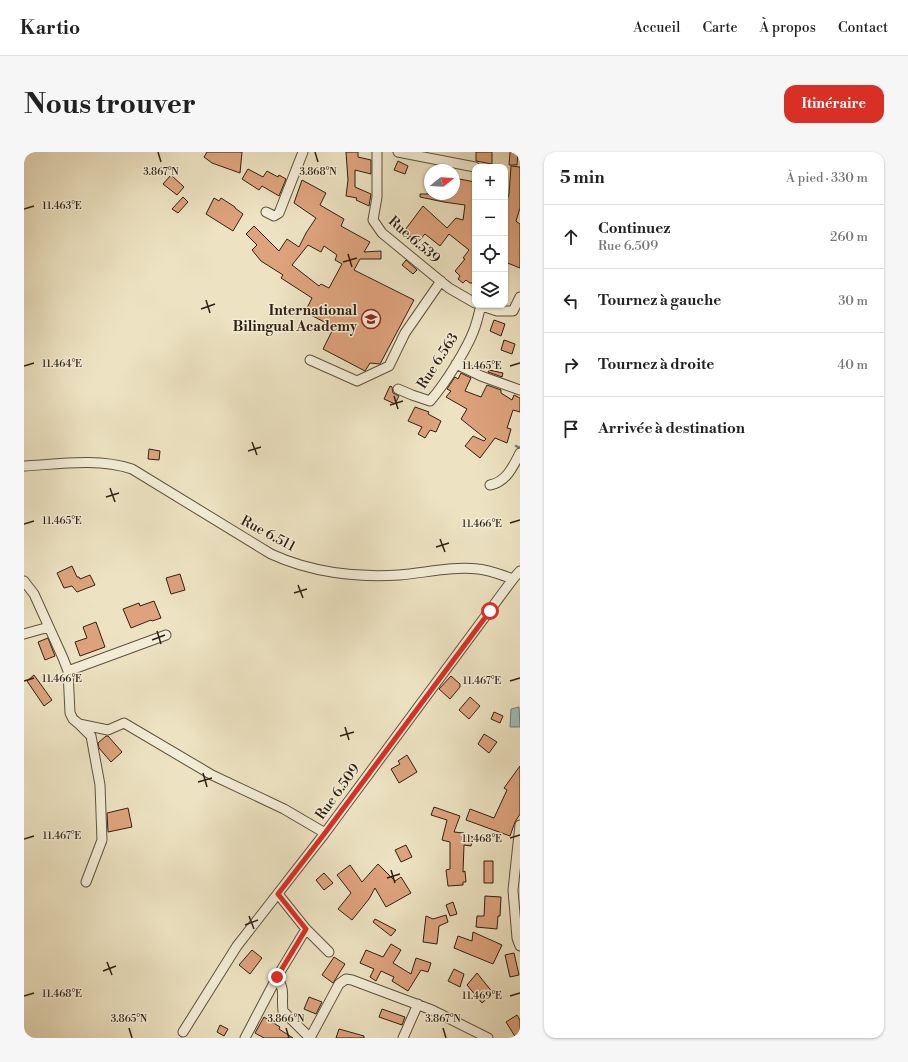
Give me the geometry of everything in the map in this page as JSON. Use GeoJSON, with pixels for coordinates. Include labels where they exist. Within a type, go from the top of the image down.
{"type":"FeatureCollection","features":[{"type":"Feature","properties":{"kind":"street"},"geometry":{"type":"LineString","coordinates":[[266,212],[274,216],[279,213],[303,152]]}},
{"type":"Feature","properties":{"kind":"street","name":"Rue 6.539"},"geometry":{"type":"LineString","coordinates":[[377,152],[377,197],[373,220],[382,233],[441,282],[472,301]]}},
{"type":"Feature","properties":{"kind":"street"},"geometry":{"type":"LineString","coordinates":[[398,152],[472,166]]}},
{"type":"Feature","properties":{"kind":"street"},"geometry":{"type":"LineString","coordinates":[[310,360],[357,381],[389,366],[405,333],[441,282]]}},
{"type":"Feature","properties":{"kind":"street","name":"Rue 6.539"},"geometry":{"type":"LineString","coordinates":[[491,308],[516,312],[520,297]]}},
{"type":"Feature","properties":{"kind":"street","name":"Rue 6.563"},"geometry":{"type":"LineString","coordinates":[[398,389],[412,396],[430,401],[456,364],[476,325],[478,308]]}},
{"type":"Feature","properties":{"kind":"street"},"geometry":{"type":"LineString","coordinates":[[456,364],[481,376],[520,390]]}},
{"type":"Feature","properties":{"kind":"street"},"geometry":{"type":"LineString","coordinates":[[490,485],[501,481],[513,467],[520,453]]}},
{"type":"Feature","properties":{"kind":"street","name":"Rue 6.511"},"geometry":{"type":"LineString","coordinates":[[24,466],[105,463],[120,465],[132,469],[271,554],[305,567],[364,575],[398,575],[464,568],[494,572],[513,579]]}},
{"type":"Feature","properties":{"kind":"street","name":"Rue 6.509"},"geometry":{"type":"LineString","coordinates":[[184,1032],[237,946],[325,833],[520,571]]}},
{"type":"Feature","properties":{"kind":"street"},"geometry":{"type":"LineString","coordinates":[[24,581],[34,594],[68,671],[70,713],[73,719],[91,736],[100,793],[102,840],[86,882]]}},
{"type":"Feature","properties":{"kind":"street"},"geometry":{"type":"LineString","coordinates":[[24,634],[49,628]]}},
{"type":"Feature","properties":{"kind":"street"},"geometry":{"type":"LineString","coordinates":[[68,671],[166,634]]}},
{"type":"Feature","properties":{"kind":"street"},"geometry":{"type":"LineString","coordinates":[[79,724],[108,730],[124,723],[212,775],[284,809],[325,833]]}},
{"type":"Feature","properties":{"kind":"street"},"geometry":{"type":"LineString","coordinates":[[520,825],[513,890],[517,938],[520,946]]}},
{"type":"Feature","properties":{"kind":"street"},"geometry":{"type":"LineString","coordinates":[[278,894],[306,929],[329,952]]}},
{"type":"Feature","properties":{"kind":"street"},"geometry":{"type":"LineString","coordinates":[[245,1038],[277,977],[306,929]]}},
{"type":"Feature","properties":{"kind":"street"},"geometry":{"type":"LineString","coordinates":[[277,977],[282,986],[283,992],[282,1010],[310,1038],[339,984],[346,979],[418,1004],[488,1038]]}},
{"type":"Feature","properties":{"kind":"street"},"geometry":{"type":"LineString","coordinates":[[403,1038],[418,1004]]}},
{"type":"Feature","properties":{"kind":"water"},"geometry":{"type":"Polygon","coordinates":[[[519,707],[520,727],[510,727],[511,709],[519,707]]]}},
{"type":"Feature","properties":{"kind":"building"},"geometry":{"type":"Polygon","coordinates":[[[207,152],[242,152],[240,173],[212,163],[204,157],[207,152]]]}},
{"type":"Feature","properties":{"kind":"building"},"geometry":{"type":"Polygon","coordinates":[[[346,152],[358,152],[358,157],[371,160],[371,174],[355,170],[355,187],[371,194],[369,206],[356,200],[357,198],[346,196],[348,180],[346,152]]]}},
{"type":"Feature","properties":{"kind":"building"},"geometry":{"type":"Polygon","coordinates":[[[476,152],[492,152],[492,164],[476,161],[476,152]]]}},
{"type":"Feature","properties":{"kind":"building"},"geometry":{"type":"Polygon","coordinates":[[[510,152],[518,152],[517,165],[509,165],[510,152]]]}},
{"type":"Feature","properties":{"kind":"building"},"geometry":{"type":"Polygon","coordinates":[[[398,161],[408,166],[405,174],[394,170],[398,161]]]}},
{"type":"Feature","properties":{"kind":"building"},"geometry":{"type":"Polygon","coordinates":[[[511,166],[520,167],[520,208],[516,221],[520,224],[520,268],[508,263],[511,166]]]}},
{"type":"Feature","properties":{"kind":"building"},"geometry":{"type":"Polygon","coordinates":[[[248,169],[263,177],[267,171],[278,177],[279,175],[286,179],[279,196],[262,186],[259,190],[242,179],[248,169]]]}},
{"type":"Feature","properties":{"kind":"building"},"geometry":{"type":"Polygon","coordinates":[[[171,175],[184,187],[177,195],[163,184],[171,175]]]}},
{"type":"Feature","properties":{"kind":"building"},"geometry":{"type":"Polygon","coordinates":[[[460,179],[472,181],[472,283],[466,280],[463,283],[458,279],[460,276],[455,271],[465,259],[463,258],[469,250],[449,234],[440,246],[425,234],[418,242],[410,236],[408,239],[402,234],[423,206],[447,228],[456,218],[463,220],[465,205],[434,200],[460,200],[460,179]]]}},
{"type":"Feature","properties":{"kind":"building"},"geometry":{"type":"Polygon","coordinates":[[[302,180],[326,193],[320,205],[344,219],[341,226],[370,242],[364,252],[381,251],[381,259],[360,259],[354,270],[414,300],[380,364],[370,363],[365,371],[323,349],[334,327],[305,312],[312,298],[281,278],[283,275],[261,261],[252,250],[257,245],[246,234],[254,226],[279,251],[287,239],[299,247],[316,218],[294,203],[302,180]],[[308,245],[292,265],[319,286],[321,284],[329,288],[342,264],[335,260],[337,255],[324,246],[321,252],[308,245]]]}},
{"type":"Feature","properties":{"kind":"building"},"geometry":{"type":"Polygon","coordinates":[[[420,194],[424,194],[424,198],[420,197],[420,194]]]}},
{"type":"Feature","properties":{"kind":"building"},"geometry":{"type":"Polygon","coordinates":[[[183,197],[188,202],[178,213],[172,209],[183,197]]]}},
{"type":"Feature","properties":{"kind":"building"},"geometry":{"type":"Polygon","coordinates":[[[214,198],[219,201],[221,198],[243,214],[233,231],[206,214],[214,198]]]}},
{"type":"Feature","properties":{"kind":"building"},"geometry":{"type":"Polygon","coordinates":[[[406,260],[417,270],[413,274],[402,265],[406,260]]]}},
{"type":"Feature","properties":{"kind":"building"},"geometry":{"type":"Polygon","coordinates":[[[494,320],[505,324],[501,336],[490,331],[494,320]]]}},
{"type":"Feature","properties":{"kind":"building"},"geometry":{"type":"Polygon","coordinates":[[[504,340],[515,344],[512,354],[501,350],[504,340]]]}},
{"type":"Feature","properties":{"kind":"building"},"geometry":{"type":"Polygon","coordinates":[[[489,370],[503,373],[502,377],[488,372],[489,370]]]}},
{"type":"Feature","properties":{"kind":"building"},"geometry":{"type":"Polygon","coordinates":[[[461,373],[471,378],[465,391],[481,397],[487,385],[501,390],[501,393],[512,400],[514,395],[520,398],[520,412],[513,410],[507,428],[511,429],[507,443],[495,438],[480,458],[465,446],[473,436],[484,441],[486,439],[461,419],[467,409],[446,397],[451,391],[447,389],[455,377],[458,379],[461,373]]]}},
{"type":"Feature","properties":{"kind":"building"},"geometry":{"type":"Polygon","coordinates":[[[390,386],[392,387],[393,393],[399,396],[395,404],[384,399],[390,386]]]}},
{"type":"Feature","properties":{"kind":"building"},"geometry":{"type":"Polygon","coordinates":[[[415,407],[429,412],[428,414],[441,421],[436,432],[430,430],[425,438],[418,434],[422,427],[408,421],[415,407]]]}},
{"type":"Feature","properties":{"kind":"building"},"geometry":{"type":"Polygon","coordinates":[[[149,449],[160,451],[159,460],[148,459],[149,449]]]}},
{"type":"Feature","properties":{"kind":"building"},"geometry":{"type":"Polygon","coordinates":[[[72,566],[77,577],[80,579],[90,575],[95,585],[77,592],[72,586],[64,588],[57,573],[72,566]]]}},
{"type":"Feature","properties":{"kind":"building"},"geometry":{"type":"Polygon","coordinates":[[[180,574],[185,590],[171,594],[166,578],[180,574]]]}},
{"type":"Feature","properties":{"kind":"building"},"geometry":{"type":"Polygon","coordinates":[[[154,601],[161,618],[151,620],[131,628],[123,609],[139,603],[140,606],[154,601]]]}},
{"type":"Feature","properties":{"kind":"building"},"geometry":{"type":"Polygon","coordinates":[[[96,622],[105,647],[80,656],[75,642],[87,638],[83,627],[96,622]]]}},
{"type":"Feature","properties":{"kind":"building"},"geometry":{"type":"Polygon","coordinates":[[[48,638],[55,656],[45,660],[38,642],[48,638]]]}},
{"type":"Feature","properties":{"kind":"building"},"geometry":{"type":"Polygon","coordinates":[[[34,675],[52,700],[44,706],[27,681],[34,675]]]}},
{"type":"Feature","properties":{"kind":"building"},"geometry":{"type":"Polygon","coordinates":[[[451,676],[460,684],[460,687],[450,699],[439,689],[451,676]]]}},
{"type":"Feature","properties":{"kind":"building"},"geometry":{"type":"Polygon","coordinates":[[[470,697],[480,706],[469,719],[459,710],[470,697]]]}},
{"type":"Feature","properties":{"kind":"building"},"geometry":{"type":"Polygon","coordinates":[[[494,712],[503,716],[500,723],[491,719],[494,712]]]}},
{"type":"Feature","properties":{"kind":"building"},"geometry":{"type":"Polygon","coordinates":[[[484,734],[497,742],[489,753],[478,744],[484,734]]]}},
{"type":"Feature","properties":{"kind":"building"},"geometry":{"type":"Polygon","coordinates":[[[108,736],[122,752],[111,762],[99,748],[98,743],[108,736]]]}},
{"type":"Feature","properties":{"kind":"building"},"geometry":{"type":"Polygon","coordinates":[[[407,755],[417,772],[399,783],[391,769],[400,764],[398,761],[407,755]]]}},
{"type":"Feature","properties":{"kind":"building"},"geometry":{"type":"Polygon","coordinates":[[[520,766],[520,814],[515,822],[510,836],[466,820],[470,809],[494,818],[507,790],[504,788],[520,766]]]}},
{"type":"Feature","properties":{"kind":"building"},"geometry":{"type":"Polygon","coordinates":[[[434,807],[460,816],[454,832],[464,833],[464,835],[473,837],[471,846],[464,845],[463,872],[465,871],[466,882],[463,882],[463,885],[448,886],[446,870],[450,869],[450,842],[442,840],[447,820],[431,815],[434,807]]]}},
{"type":"Feature","properties":{"kind":"building"},"geometry":{"type":"Polygon","coordinates":[[[128,808],[132,827],[108,832],[107,813],[128,808]]]}},
{"type":"Feature","properties":{"kind":"building"},"geometry":{"type":"Polygon","coordinates":[[[406,845],[412,857],[401,862],[395,850],[406,845]]]}},
{"type":"Feature","properties":{"kind":"building"},"geometry":{"type":"Polygon","coordinates":[[[484,861],[493,861],[493,883],[484,883],[484,861]]]}},
{"type":"Feature","properties":{"kind":"building"},"geometry":{"type":"Polygon","coordinates":[[[378,864],[395,881],[401,877],[411,893],[386,907],[375,888],[369,899],[352,920],[338,909],[351,893],[337,875],[350,865],[362,882],[378,864]]]}},
{"type":"Feature","properties":{"kind":"building"},"geometry":{"type":"Polygon","coordinates":[[[324,873],[333,883],[324,890],[316,880],[324,873]]]}},
{"type":"Feature","properties":{"kind":"building"},"geometry":{"type":"Polygon","coordinates":[[[485,896],[501,897],[500,916],[498,916],[497,929],[476,927],[477,916],[484,916],[485,896]]]}},
{"type":"Feature","properties":{"kind":"building"},"geometry":{"type":"Polygon","coordinates":[[[453,902],[457,914],[450,916],[446,905],[453,902]]]}},
{"type":"Feature","properties":{"kind":"building"},"geometry":{"type":"Polygon","coordinates":[[[446,915],[448,922],[439,926],[437,944],[423,942],[426,916],[433,919],[446,915]]]}},
{"type":"Feature","properties":{"kind":"building"},"geometry":{"type":"Polygon","coordinates":[[[375,919],[396,930],[391,936],[373,922],[375,919]]]}},
{"type":"Feature","properties":{"kind":"building"},"geometry":{"type":"Polygon","coordinates":[[[473,932],[502,945],[493,964],[454,948],[458,936],[472,941],[473,932]]]}},
{"type":"Feature","properties":{"kind":"building"},"geometry":{"type":"Polygon","coordinates":[[[391,944],[401,950],[393,963],[411,974],[416,958],[431,963],[428,972],[421,970],[408,991],[392,981],[394,977],[381,971],[376,981],[370,977],[374,969],[360,963],[366,950],[383,957],[391,944]]]}},
{"type":"Feature","properties":{"kind":"building"},"geometry":{"type":"Polygon","coordinates":[[[252,950],[262,958],[250,974],[239,965],[252,950]]]}},
{"type":"Feature","properties":{"kind":"building"},"geometry":{"type":"Polygon","coordinates":[[[514,953],[519,975],[510,977],[505,955],[514,953]]]}},
{"type":"Feature","properties":{"kind":"building"},"geometry":{"type":"Polygon","coordinates":[[[334,957],[345,964],[333,983],[322,975],[334,957]]]}},
{"type":"Feature","properties":{"kind":"building"},"geometry":{"type":"Polygon","coordinates":[[[454,969],[464,974],[460,987],[448,981],[454,969]]]}},
{"type":"Feature","properties":{"kind":"building"},"geometry":{"type":"Polygon","coordinates":[[[477,973],[493,993],[482,1003],[467,985],[477,973]]]}},
{"type":"Feature","properties":{"kind":"building"},"geometry":{"type":"Polygon","coordinates":[[[309,997],[322,1002],[316,1014],[304,1009],[309,997]]]}},
{"type":"Feature","properties":{"kind":"building"},"geometry":{"type":"Polygon","coordinates":[[[382,1009],[405,1017],[402,1025],[379,1017],[382,1009]]]}},
{"type":"Feature","properties":{"kind":"building"},"geometry":{"type":"Polygon","coordinates":[[[517,1015],[520,1020],[520,1038],[516,1038],[506,1022],[517,1015]]]}},
{"type":"Feature","properties":{"kind":"building"},"geometry":{"type":"Polygon","coordinates":[[[264,1017],[280,1027],[279,1029],[293,1038],[264,1038],[255,1033],[264,1017]]]}},
{"type":"Feature","properties":{"kind":"building"},"geometry":{"type":"Polygon","coordinates":[[[220,1025],[228,1029],[224,1036],[217,1032],[220,1025]]]}},
{"type":"Feature","properties":{"kind":"building"},"geometry":{"type":"Polygon","coordinates":[[[339,1029],[364,1036],[364,1038],[336,1038],[339,1029]]]}},
{"type":"Feature","properties":{"kind":"waterway"},"geometry":{"type":"LineString","coordinates":[[516,446],[520,448]]}},
{"type":"Feature","properties":{"kind":"place","name":"International Bilingual Academy"},"geometry":{"type":"Point","coordinates":[371,319]}},
{"type":"Feature","properties":{"kind":"route"},"geometry":{"type":"LineString","coordinates":[[277,977],[306,929],[278,894],[490,611]]}}]}
